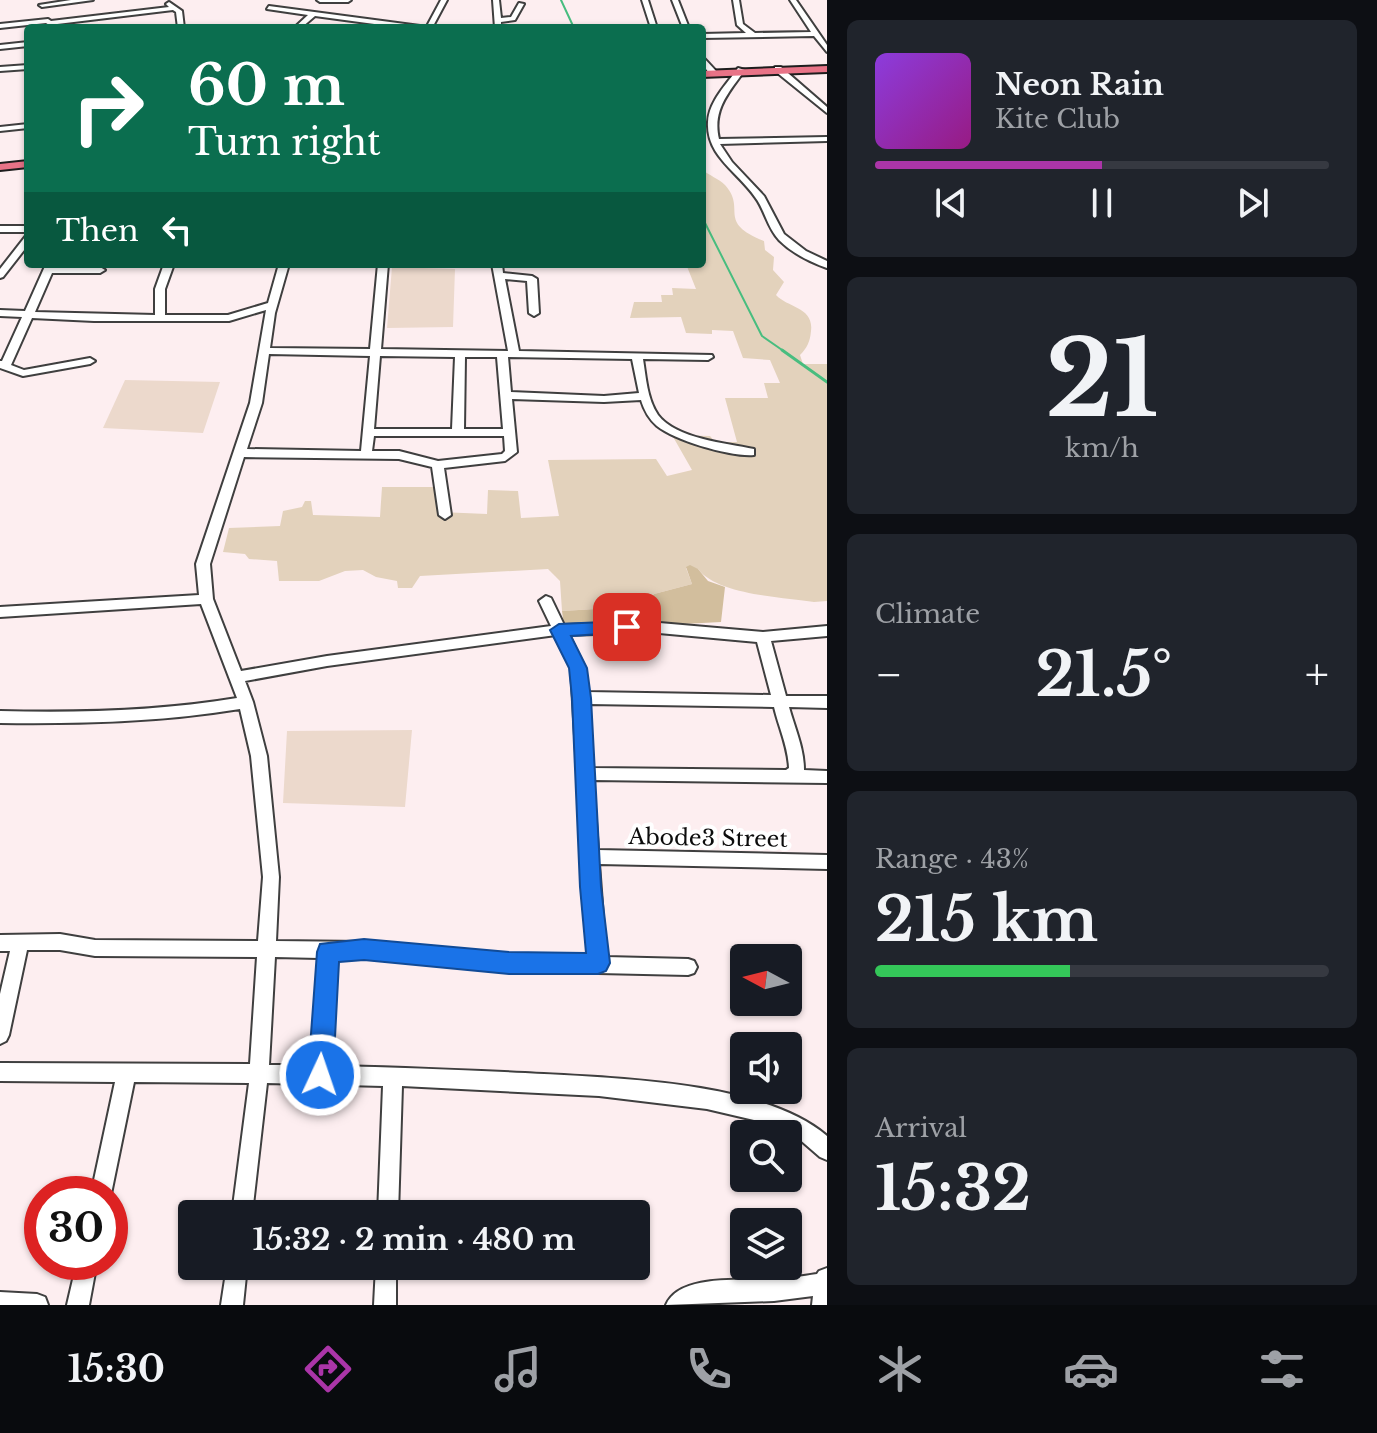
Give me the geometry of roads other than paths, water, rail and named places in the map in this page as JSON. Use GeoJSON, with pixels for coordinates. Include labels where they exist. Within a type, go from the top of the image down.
{"type":"FeatureCollection","features":[{"type":"Feature","properties":{"kind":"main road"},"geometry":{"type":"LineString","coordinates":[[707,73],[827,69]]}},
{"type":"Feature","properties":{"kind":"main road"},"geometry":{"type":"LineString","coordinates":[[0,167],[24,164]]}},
{"type":"Feature","properties":{"kind":"street"},"geometry":{"type":"LineString","coordinates":[[90,0],[42,2],[49,24],[175,8]]}},
{"type":"Feature","properties":{"kind":"street"},"geometry":{"type":"LineString","coordinates":[[162,0],[179,11],[181,24]]}},
{"type":"Feature","properties":{"kind":"street"},"geometry":{"type":"LineString","coordinates":[[320,0],[350,0],[348,19]]}},
{"type":"Feature","properties":{"kind":"street"},"geometry":{"type":"LineString","coordinates":[[431,24],[444,0]]}},
{"type":"Feature","properties":{"kind":"street"},"geometry":{"type":"LineString","coordinates":[[496,0],[497,24],[513,19],[521,4]]}},
{"type":"Feature","properties":{"kind":"street"},"geometry":{"type":"LineString","coordinates":[[645,0],[653,24]]}},
{"type":"Feature","properties":{"kind":"street"},"geometry":{"type":"LineString","coordinates":[[675,0],[684,24]]}},
{"type":"Feature","properties":{"kind":"street"},"geometry":{"type":"LineString","coordinates":[[736,0],[740,25],[754,35]]}},
{"type":"Feature","properties":{"kind":"street"},"geometry":{"type":"LineString","coordinates":[[793,0],[827,50]]}},
{"type":"Feature","properties":{"kind":"street"},"geometry":{"type":"LineString","coordinates":[[269,8],[388,24]]}},
{"type":"Feature","properties":{"kind":"street"},"geometry":{"type":"LineString","coordinates":[[302,24],[314,14]]}},
{"type":"Feature","properties":{"kind":"street"},"geometry":{"type":"LineString","coordinates":[[0,26],[24,25]]}},
{"type":"Feature","properties":{"kind":"street"},"geometry":{"type":"LineString","coordinates":[[706,36],[816,34]]}},
{"type":"Feature","properties":{"kind":"street"},"geometry":{"type":"LineString","coordinates":[[0,47],[24,44]]}},
{"type":"Feature","properties":{"kind":"street"},"geometry":{"type":"LineString","coordinates":[[0,69],[24,67]]}},
{"type":"Feature","properties":{"kind":"street"},"geometry":{"type":"LineString","coordinates":[[778,69],[827,111]]}},
{"type":"Feature","properties":{"kind":"street"},"geometry":{"type":"LineString","coordinates":[[741,70],[715,107],[712,122],[714,142],[725,161],[760,197],[778,233],[811,259],[827,265]]}},
{"type":"Feature","properties":{"kind":"street"},"geometry":{"type":"LineString","coordinates":[[0,129],[24,126]]}},
{"type":"Feature","properties":{"kind":"street"},"geometry":{"type":"LineString","coordinates":[[714,142],[827,139]]}},
{"type":"Feature","properties":{"kind":"street"},"geometry":{"type":"LineString","coordinates":[[0,229],[24,230]]}},
{"type":"Feature","properties":{"kind":"street"},"geometry":{"type":"LineString","coordinates":[[0,275],[24,235]]}},
{"type":"Feature","properties":{"kind":"street"},"geometry":{"type":"LineString","coordinates":[[50,268],[3,364],[23,373],[90,361]]}},
{"type":"Feature","properties":{"kind":"street"},"geometry":{"type":"LineString","coordinates":[[67,268],[100,270]]}},
{"type":"Feature","properties":{"kind":"street"},"geometry":{"type":"LineString","coordinates":[[160,318],[160,289],[168,268]]}},
{"type":"Feature","properties":{"kind":"street"},"geometry":{"type":"LineString","coordinates":[[244,1200],[259,1074],[271,877],[259,756],[246,702],[206,599],[203,564],[256,403],[272,305],[283,268]]}},
{"type":"Feature","properties":{"kind":"street"},"geometry":{"type":"LineString","coordinates":[[366,455],[383,268]]}},
{"type":"Feature","properties":{"kind":"street"},"geometry":{"type":"LineString","coordinates":[[240,453],[399,455],[438,465],[509,455],[505,395],[508,354],[498,270],[532,279],[534,313]]}},
{"type":"Feature","properties":{"kind":"street"},"geometry":{"type":"LineString","coordinates":[[0,313],[229,318],[272,305]]}},
{"type":"Feature","properties":{"kind":"street"},"geometry":{"type":"LineString","coordinates":[[265,351],[708,357]]}},
{"type":"Feature","properties":{"kind":"street"},"geometry":{"type":"LineString","coordinates":[[458,430],[460,352]]}},
{"type":"Feature","properties":{"kind":"street"},"geometry":{"type":"LineString","coordinates":[[637,357],[654,417],[668,428],[707,442],[750,452]]}},
{"type":"Feature","properties":{"kind":"street"},"geometry":{"type":"LineString","coordinates":[[505,395],[604,399],[646,396]]}},
{"type":"Feature","properties":{"kind":"street"},"geometry":{"type":"LineString","coordinates":[[368,432],[458,430],[509,433]]}},
{"type":"Feature","properties":{"kind":"street"},"geometry":{"type":"LineString","coordinates":[[438,465],[445,515]]}},
{"type":"Feature","properties":{"kind":"street"},"geometry":{"type":"LineString","coordinates":[[0,612],[206,599]]}},
{"type":"Feature","properties":{"kind":"street"},"geometry":{"type":"LineString","coordinates":[[546,601],[578,668],[598,963]]}},
{"type":"Feature","properties":{"kind":"street"},"geometry":{"type":"LineString","coordinates":[[237,677],[327,661],[559,630],[648,627],[763,637],[827,631]]}},
{"type":"Feature","properties":{"kind":"street"},"geometry":{"type":"LineString","coordinates":[[763,637],[797,757],[797,770],[790,776]]}},
{"type":"Feature","properties":{"kind":"street"},"geometry":{"type":"LineString","coordinates":[[582,698],[827,702]]}},
{"type":"Feature","properties":{"kind":"street"},"geometry":{"type":"LineString","coordinates":[[0,717],[72,719],[194,712],[246,702]]}},
{"type":"Feature","properties":{"kind":"street"},"geometry":{"type":"LineString","coordinates":[[586,774],[827,777]]}},
{"type":"Feature","properties":{"kind":"street","name":"Abode3 Street"},"geometry":{"type":"LineString","coordinates":[[589,857],[827,862]]}},
{"type":"Feature","properties":{"kind":"street"},"geometry":{"type":"LineString","coordinates":[[0,943],[82,942],[95,948],[364,950],[509,963],[688,967]]}},
{"type":"Feature","properties":{"kind":"street"},"geometry":{"type":"LineString","coordinates":[[0,1035],[20,943]]}},
{"type":"Feature","properties":{"kind":"street"},"geometry":{"type":"LineString","coordinates":[[320,1075],[328,952]]}},
{"type":"Feature","properties":{"kind":"street"},"geometry":{"type":"LineString","coordinates":[[0,1072],[393,1076],[585,1086],[709,1099],[789,1123],[825,1143]]}},
{"type":"Feature","properties":{"kind":"street"},"geometry":{"type":"LineString","coordinates":[[105,1176],[126,1073]]}},
{"type":"Feature","properties":{"kind":"street"},"geometry":{"type":"LineString","coordinates":[[389,1200],[393,1076]]}},
{"type":"Feature","properties":{"kind":"street"},"geometry":{"type":"LineString","coordinates":[[78,1305],[83,1280]]}},
{"type":"Feature","properties":{"kind":"street"},"geometry":{"type":"LineString","coordinates":[[232,1305],[235,1280]]}},
{"type":"Feature","properties":{"kind":"street"},"geometry":{"type":"LineString","coordinates":[[385,1305],[386,1280]]}},
{"type":"Feature","properties":{"kind":"street"},"geometry":{"type":"LineString","coordinates":[[677,1305],[682,1299],[720,1291],[824,1288]]}},
{"type":"Feature","properties":{"kind":"street"},"geometry":{"type":"LineString","coordinates":[[0,1303],[37,1305]]}},
{"type":"Feature","properties":{"kind":"waterway"},"geometry":{"type":"LineString","coordinates":[[561,0],[572,24]]}},
{"type":"Feature","properties":{"kind":"waterway"},"geometry":{"type":"LineString","coordinates":[[706,225],[762,336],[785,352]]}},
{"type":"Feature","properties":{"kind":"waterway"},"geometry":{"type":"LineString","coordinates":[[782,350],[827,382]]}}]}
